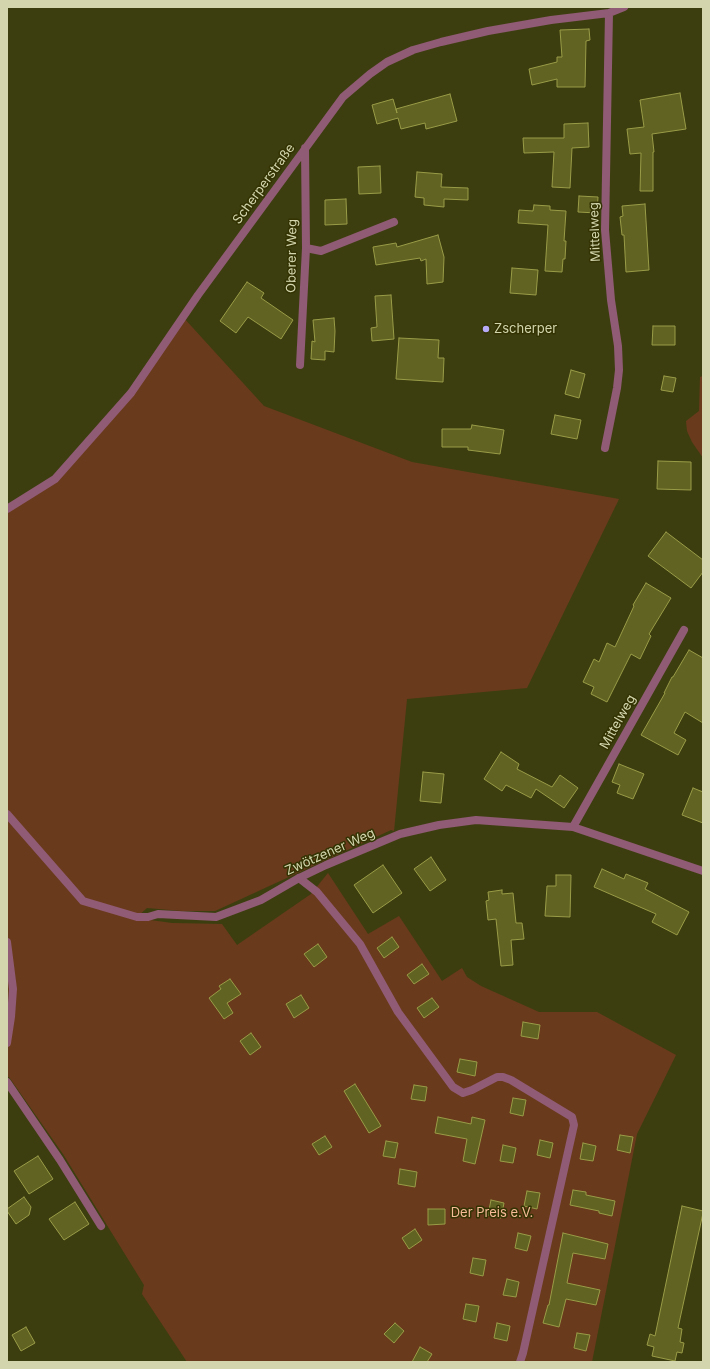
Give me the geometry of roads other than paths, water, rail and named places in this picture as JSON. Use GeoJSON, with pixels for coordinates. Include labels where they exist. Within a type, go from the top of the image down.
{"type":"FeatureCollection","features":[{"type":"Feature","properties":{"kind":"street","name":"Scherperstraße"},"geometry":{"type":"LineString","coordinates":[[7,509],[55,480],[130,393],[198,295],[305,148],[344,97],[370,74],[387,62],[413,50],[441,42],[488,31],[551,20],[609,13],[622,7]]}},
{"type":"Feature","properties":{"kind":"street","name":"Mittelweg"},"geometry":{"type":"LineString","coordinates":[[605,448],[617,388],[619,370],[618,346],[611,300],[605,230],[609,13]]}},
{"type":"Feature","properties":{"kind":"street","name":"Oberer Weg"},"geometry":{"type":"LineString","coordinates":[[300,365],[306,248],[305,148]]}},
{"type":"Feature","properties":{"kind":"street"},"geometry":{"type":"LineString","coordinates":[[306,248],[321,251],[394,222]]}},
{"type":"Feature","properties":{"kind":"street","name":"Mittelweg"},"geometry":{"type":"LineString","coordinates":[[573,827],[684,630]]}},
{"type":"Feature","properties":{"kind":"street","name":"Zwötzener Weg"},"geometry":{"type":"LineString","coordinates":[[7,814],[83,901],[138,917],[148,917],[158,914],[216,917],[261,900],[299,878],[400,834],[439,825],[476,820],[573,827],[703,871]]}},
{"type":"Feature","properties":{"kind":"street"},"geometry":{"type":"LineString","coordinates":[[299,878],[317,892],[360,944],[398,1012],[453,1087],[463,1092],[480,1087],[496,1077],[504,1077],[572,1117],[574,1125],[524,1354],[520,1362]]}},
{"type":"Feature","properties":{"kind":"street"},"geometry":{"type":"LineString","coordinates":[[7,942],[13,989],[7,1043]]}},
{"type":"Feature","properties":{"kind":"street"},"geometry":{"type":"LineString","coordinates":[[7,1082],[60,1160],[101,1226]]}},
{"type":"Feature","properties":{"kind":"place","name":"Zscherper"},"geometry":{"type":"Point","coordinates":[486,329]}},
{"type":"Feature","properties":{"kind":"park label","name":"Der Preis e.V."},"geometry":{"type":"Point","coordinates":[492,1213]}}]}
